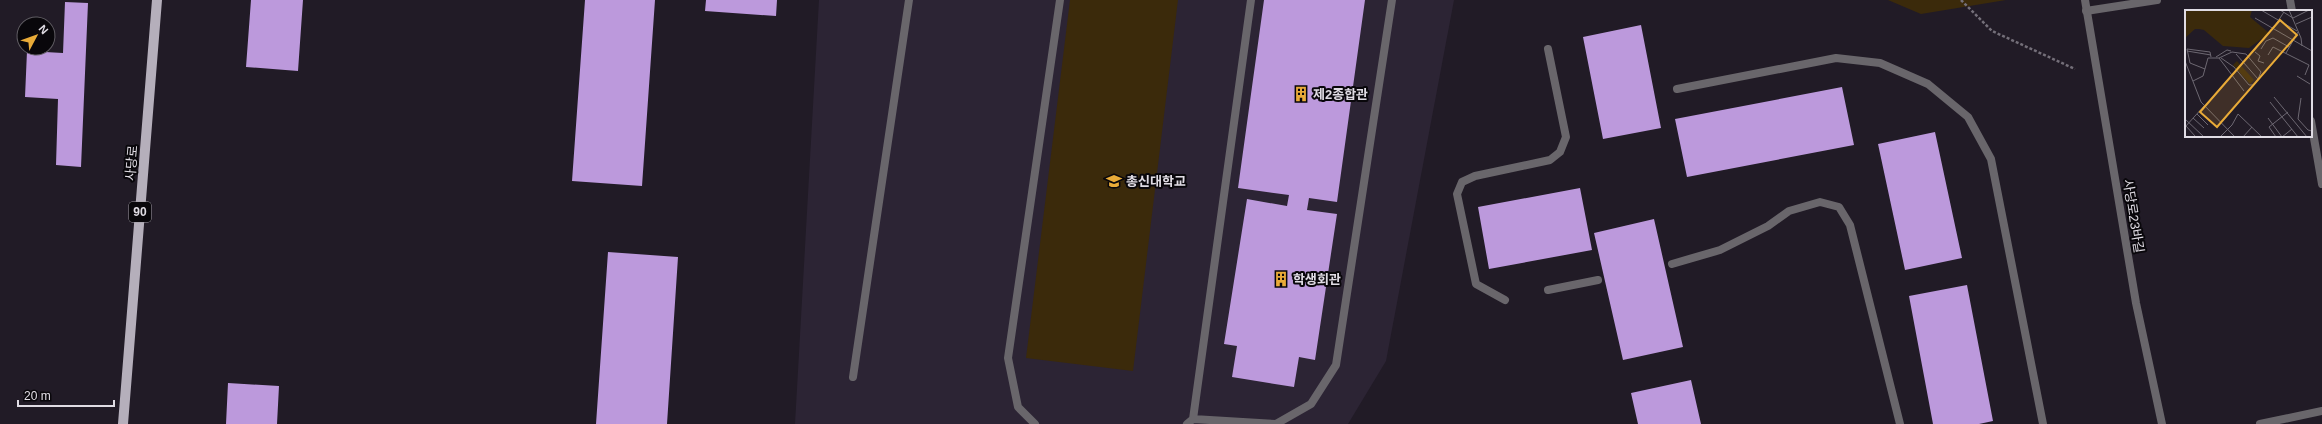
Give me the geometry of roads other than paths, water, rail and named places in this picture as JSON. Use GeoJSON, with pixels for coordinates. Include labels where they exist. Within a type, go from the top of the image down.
{"type":"FeatureCollection","features":[{"type":"Feature","properties":{"kind":"main road","name":"사당로"},"geometry":{"type":"LineString","coordinates":[[123,424],[157,0]]}},
{"type":"Feature","properties":{"kind":"street"},"geometry":{"type":"LineString","coordinates":[[853,377],[909,0]]}},
{"type":"Feature","properties":{"kind":"street"},"geometry":{"type":"LineString","coordinates":[[1035,424],[1018,407],[1008,358],[1060,0]]}},
{"type":"Feature","properties":{"kind":"street"},"geometry":{"type":"LineString","coordinates":[[1251,0],[1190,422],[1276,424],[1311,404],[1336,365],[1392,0]]}},
{"type":"Feature","properties":{"kind":"street","name":"사당로23바길"},"geometry":{"type":"LineString","coordinates":[[2085,0],[2136,303],[2162,424]]}},
{"type":"Feature","properties":{"kind":"street"},"geometry":{"type":"LineString","coordinates":[[2086,11],[2157,0]]}},
{"type":"Feature","properties":{"kind":"street"},"geometry":{"type":"LineString","coordinates":[[2290,0],[2292,10]]}},
{"type":"Feature","properties":{"kind":"street"},"geometry":{"type":"LineString","coordinates":[[1505,300],[1476,284],[1457,194],[1462,182],[1475,176],[1550,160],[1560,152],[1566,137],[1548,49]]}},
{"type":"Feature","properties":{"kind":"street"},"geometry":{"type":"LineString","coordinates":[[1677,89],[1836,58],[1880,63],[1928,84],[1968,116],[1991,158],[2043,424]]}},
{"type":"Feature","properties":{"kind":"street"},"geometry":{"type":"LineString","coordinates":[[2312,127],[2322,184]]}},
{"type":"Feature","properties":{"kind":"street"},"geometry":{"type":"LineString","coordinates":[[1672,264],[1720,250],[1768,226],[1789,211],[1820,202],[1839,207],[1850,225],[1900,424]]}},
{"type":"Feature","properties":{"kind":"street"},"geometry":{"type":"LineString","coordinates":[[1548,290],[1598,280]]}},
{"type":"Feature","properties":{"kind":"street"},"geometry":{"type":"LineString","coordinates":[[2260,424],[2322,411]]}},
{"type":"Feature","properties":{"kind":"place","name":"제2종합관"},"geometry":{"type":"Point","coordinates":[1301,94]}},
{"type":"Feature","properties":{"kind":"place","name":"총신대학교"},"geometry":{"type":"Point","coordinates":[1114,181]}},
{"type":"Feature","properties":{"kind":"place","name":"학생회관"},"geometry":{"type":"Point","coordinates":[1281,279]}}]}
